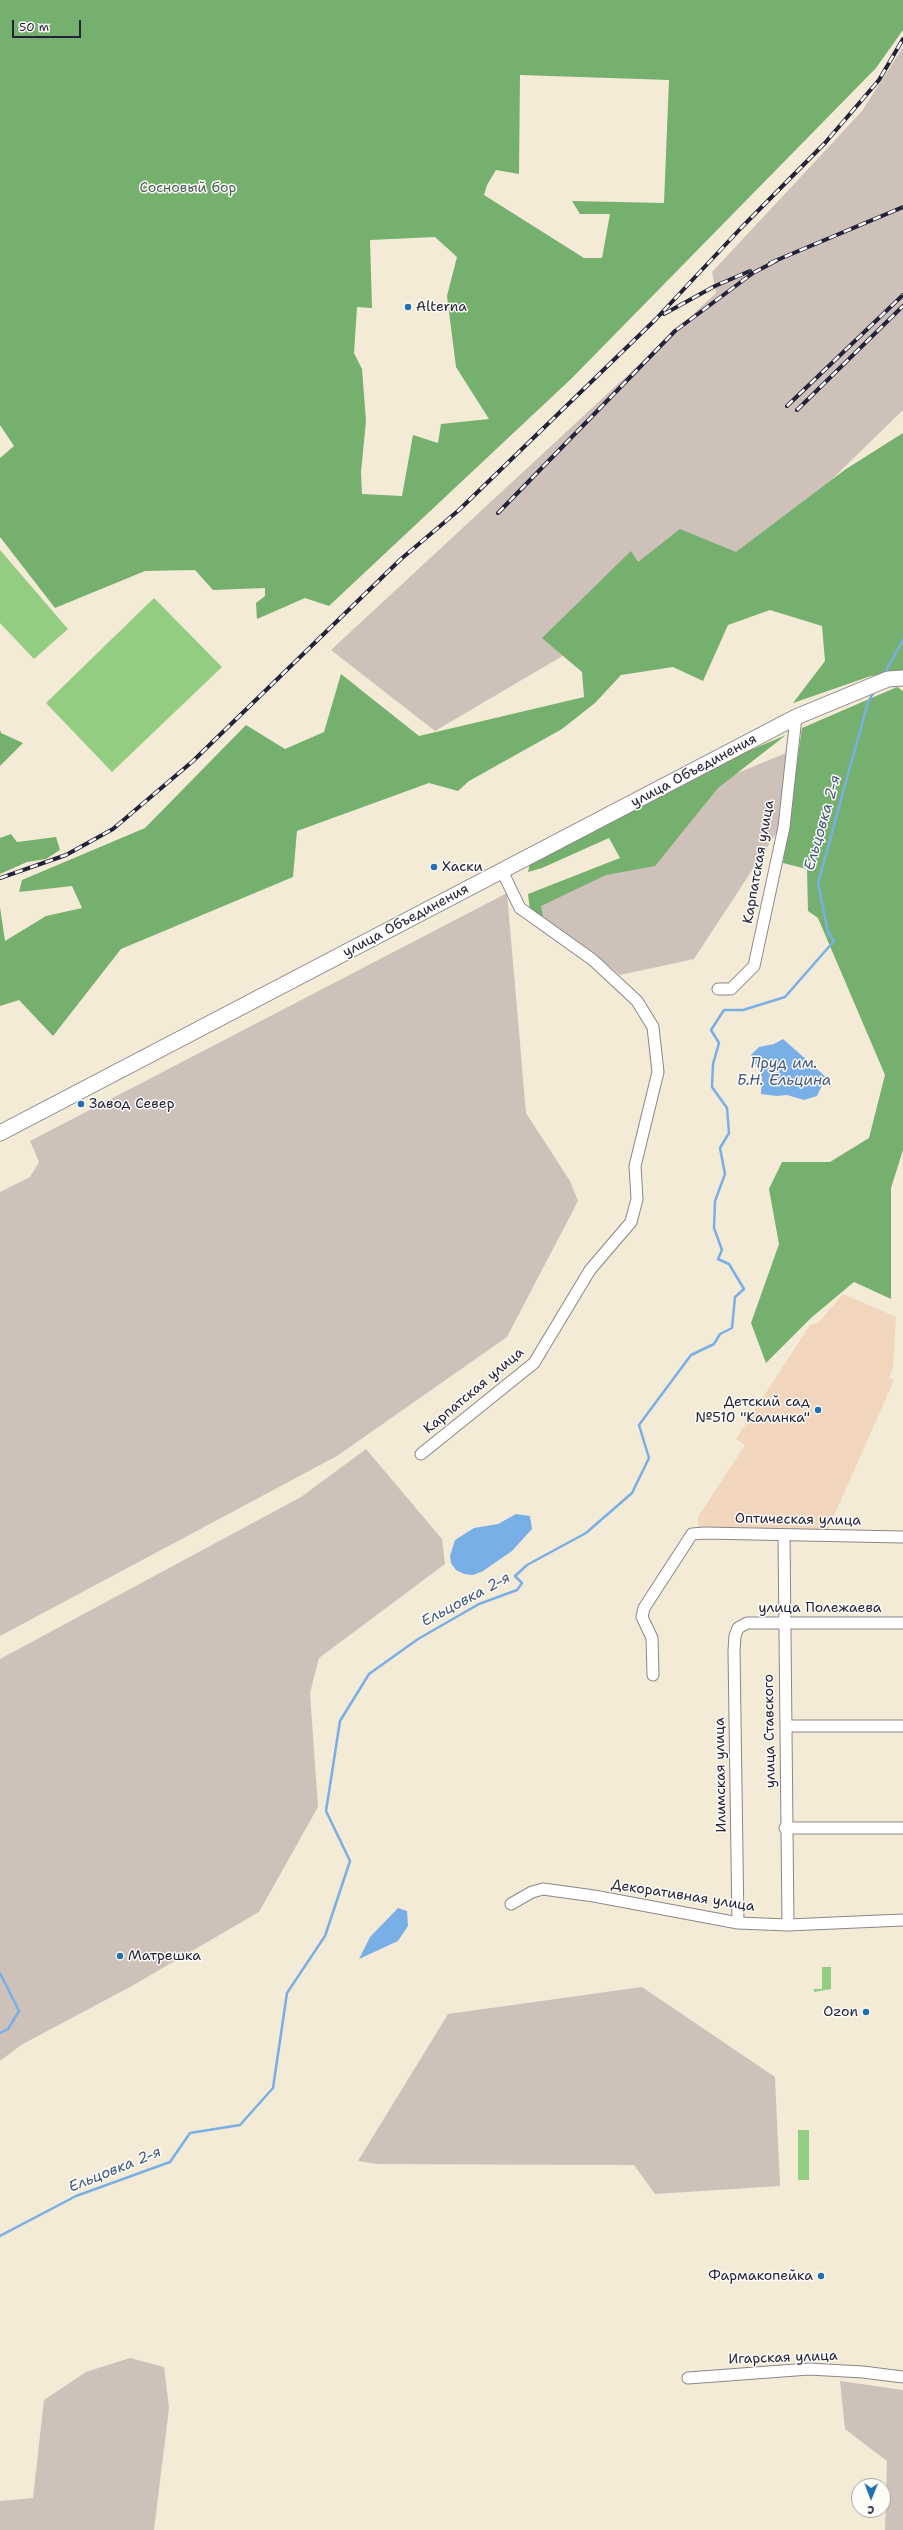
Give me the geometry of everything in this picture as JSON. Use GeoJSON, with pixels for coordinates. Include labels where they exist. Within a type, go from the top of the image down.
{"type":"FeatureCollection","features":[{"type":"Feature","properties":{"kind":"main road","name":"улица Объединения"},"geometry":{"type":"LineString","coordinates":[[0,1133],[796,717],[888,679],[903,678]]}},
{"type":"Feature","properties":{"kind":"street","name":"Карпатская улица"},"geometry":{"type":"LineString","coordinates":[[718,989],[731,989],[754,966],[784,827],[796,717]]}},
{"type":"Feature","properties":{"kind":"street","name":"Карпатская улица"},"geometry":{"type":"LineString","coordinates":[[421,1454],[534,1363],[590,1270],[631,1222],[637,1199],[634,1166],[658,1072],[654,1027],[637,1001],[593,960],[520,908],[502,871]]}},
{"type":"Feature","properties":{"kind":"street","name":"Оптическая улица"},"geometry":{"type":"LineString","coordinates":[[653,1674],[652,1638],[642,1617],[644,1608],[692,1534],[903,1537]]}},
{"type":"Feature","properties":{"kind":"street","name":"улица Ставского"},"geometry":{"type":"LineString","coordinates":[[784,1536],[783,1623],[786,1726],[788,1925]]}},
{"type":"Feature","properties":{"kind":"street","name":"улица Полежаева"},"geometry":{"type":"LineString","coordinates":[[738,1628],[747,1623],[903,1624]]}},
{"type":"Feature","properties":{"kind":"street","name":"Илимская улица"},"geometry":{"type":"LineString","coordinates":[[738,1628],[735,1636],[734,1651],[738,1923]]}},
{"type":"Feature","properties":{"kind":"street"},"geometry":{"type":"LineString","coordinates":[[786,1726],[903,1726]]}},
{"type":"Feature","properties":{"kind":"street"},"geometry":{"type":"LineString","coordinates":[[786,1828],[903,1828]]}},
{"type":"Feature","properties":{"kind":"street","name":"Декоративная улица"},"geometry":{"type":"LineString","coordinates":[[511,1904],[532,1892],[543,1889],[594,1896],[738,1923],[788,1925],[903,1920]]}},
{"type":"Feature","properties":{"kind":"street","name":"Игарская улица"},"geometry":{"type":"LineString","coordinates":[[688,2378],[809,2369],[863,2372],[903,2377]]}},
{"type":"Feature","properties":{"kind":"shaded area"},"geometry":{"type":"Polygon","coordinates":[[[903,47],[903,410],[785,525],[435,731],[331,650],[716,293],[712,272],[862,111],[903,47]]]}},
{"type":"Feature","properties":{"kind":"shaded area"},"geometry":{"type":"Polygon","coordinates":[[[786,753],[777,832],[694,959],[620,975],[591,951],[539,914],[537,902],[594,874],[651,864],[723,779],[786,753]]]}},
{"type":"Feature","properties":{"kind":"shaded area"},"geometry":{"type":"Polygon","coordinates":[[[507,893],[526,1113],[570,1181],[578,1201],[507,1337],[337,1456],[0,1636],[0,1192],[30,1177],[39,1162],[30,1141],[507,893]]]}},
{"type":"Feature","properties":{"kind":"shaded area","name":"Детский сад №510 \"Калинка\""},"geometry":{"type":"Polygon","coordinates":[[[843,1294],[896,1317],[893,1367],[889,1378],[894,1380],[826,1534],[705,1531],[698,1525],[698,1517],[745,1445],[736,1439],[810,1325],[818,1323],[843,1294]]]}},
{"type":"Feature","properties":{"kind":"shaded area"},"geometry":{"type":"Polygon","coordinates":[[[366,1449],[442,1539],[445,1564],[319,1658],[310,1693],[318,1807],[259,1912],[130,1987],[21,2045],[0,2061],[0,1659],[301,1497],[366,1449]]]}},
{"type":"Feature","properties":{"kind":"shaded area"},"geometry":{"type":"Polygon","coordinates":[[[642,1987],[775,2077],[780,2186],[655,2194],[634,2165],[377,2164],[358,2161],[448,2014],[642,1987]]]}},
{"type":"Feature","properties":{"kind":"shaded area"},"geometry":{"type":"Polygon","coordinates":[[[130,2358],[164,2367],[169,2408],[154,2530],[0,2530],[0,2501],[33,2498],[44,2400],[86,2372],[130,2358]]]}},
{"type":"Feature","properties":{"kind":"shaded area"},"geometry":{"type":"Polygon","coordinates":[[[840,2381],[903,2390],[903,2530],[885,2530],[885,2518],[891,2518],[891,2478],[887,2478],[887,2461],[845,2429],[840,2381]]]}},
{"type":"Feature","properties":{"kind":"green space","name":"Сосновый бор"},"geometry":{"type":"Polygon","coordinates":[[[0,0],[903,0],[903,30],[876,68],[571,379],[329,606],[305,598],[257,619],[256,603],[265,596],[265,588],[213,590],[195,570],[145,571],[55,608],[0,537],[0,458],[14,446],[0,425],[0,0]],[[520,75],[519,174],[496,170],[487,185],[484,195],[584,258],[602,258],[610,214],[580,214],[572,201],[664,203],[669,80],[520,75]],[[435,237],[370,240],[372,308],[357,307],[354,353],[362,369],[366,421],[361,472],[362,494],[402,496],[413,435],[438,443],[441,424],[489,419],[456,367],[447,296],[457,257],[435,237]]]}},
{"type":"Feature","properties":{"kind":"green space"},"geometry":{"type":"Polygon","coordinates":[[[903,433],[903,672],[871,676],[793,703],[825,661],[822,626],[770,610],[728,625],[703,681],[673,667],[621,675],[595,703],[562,729],[469,781],[458,791],[429,783],[297,831],[293,877],[121,949],[53,1036],[19,1000],[0,1006],[0,907],[5,941],[46,916],[82,908],[72,886],[19,892],[22,880],[145,828],[246,725],[285,749],[324,732],[341,674],[419,736],[584,697],[582,672],[542,638],[631,551],[638,562],[680,529],[736,552],[846,469],[903,433]]]}},
{"type":"Feature","properties":{"kind":"green space"},"geometry":{"type":"Polygon","coordinates":[[[0,550],[68,629],[34,659],[0,623],[0,550]]]}},
{"type":"Feature","properties":{"kind":"green space"},"geometry":{"type":"Polygon","coordinates":[[[154,598],[222,667],[112,772],[46,703],[154,598]]]}},
{"type":"Feature","properties":{"kind":"green space"},"geometry":{"type":"Polygon","coordinates":[[[897,687],[903,691],[903,1150],[891,1188],[891,1299],[854,1282],[812,1317],[766,1363],[751,1323],[779,1244],[769,1189],[782,1162],[830,1162],[869,1138],[885,1075],[818,918],[808,911],[807,869],[783,863],[802,728],[897,687]]]}},
{"type":"Feature","properties":{"kind":"green space"},"geometry":{"type":"Polygon","coordinates":[[[0,730],[1,733],[23,743],[0,766],[0,730]]]}},
{"type":"Feature","properties":{"kind":"green space"},"geometry":{"type":"Polygon","coordinates":[[[786,735],[718,788],[655,866],[606,875],[541,906],[544,922],[530,911],[528,894],[620,858],[609,838],[542,868],[528,872],[530,863],[706,769],[786,735]]]}},
{"type":"Feature","properties":{"kind":"green space"},"geometry":{"type":"Polygon","coordinates":[[[11,834],[17,842],[56,837],[60,850],[46,859],[27,862],[0,874],[0,838],[11,834]]]}},
{"type":"Feature","properties":{"kind":"green space"},"geometry":{"type":"Polygon","coordinates":[[[822,1967],[831,1967],[831,1989],[814,1992],[814,1989],[822,1989],[822,1967]]]}},
{"type":"Feature","properties":{"kind":"green space"},"geometry":{"type":"Polygon","coordinates":[[[798,2130],[809,2130],[809,2180],[798,2180],[798,2130]]]}},
{"type":"Feature","properties":{"kind":"water","name":"Пруд им. Б.Н. Ельцина"},"geometry":{"type":"Polygon","coordinates":[[[783,1039],[826,1077],[817,1096],[804,1100],[787,1095],[777,1096],[761,1094],[762,1077],[751,1055],[759,1047],[774,1044],[783,1039]]]}},
{"type":"Feature","properties":{"kind":"water"},"geometry":{"type":"Polygon","coordinates":[[[516,1514],[530,1516],[532,1529],[512,1551],[483,1571],[473,1575],[464,1574],[456,1570],[451,1563],[450,1556],[455,1540],[474,1528],[498,1524],[516,1514]]]}},
{"type":"Feature","properties":{"kind":"water"},"geometry":{"type":"Polygon","coordinates":[[[398,1908],[407,1911],[408,1926],[398,1941],[359,1959],[370,1937],[398,1908]]]}},
{"type":"Feature","properties":{"kind":"waterway","name":"Ельцовка 2-я"},"geometry":{"type":"LineString","coordinates":[[884,674],[903,640]]}},
{"type":"Feature","properties":{"kind":"waterway","name":"Ельцовка 2-я"},"geometry":{"type":"LineString","coordinates":[[0,2236],[76,2196],[170,2162],[190,2133],[240,2125],[273,2088],[287,1993],[325,1936],[350,1861],[326,1811],[340,1721],[369,1674],[418,1639],[479,1604],[517,1590],[522,1583],[515,1576],[527,1565],[586,1533],[632,1493],[649,1458],[639,1425],[691,1355],[714,1344],[720,1334],[732,1328],[735,1297],[744,1289],[729,1264],[718,1259],[722,1250],[714,1228],[715,1201],[725,1174],[720,1148],[729,1133],[727,1108],[712,1087],[713,1064],[719,1043],[711,1030],[724,1010],[743,1010],[785,997],[834,941],[828,932],[818,883],[868,702],[875,690]]}},
{"type":"Feature","properties":{"kind":"waterway","name":"Ельцовка 2-я"},"geometry":{"type":"LineString","coordinates":[[0,1973],[19,2011],[8,2029],[0,2033]]}},
{"type":"Feature","properties":{"kind":"railway"},"geometry":{"type":"LineString","coordinates":[[0,878],[66,855],[113,829],[193,761],[401,559],[459,510],[655,320],[741,228],[825,143],[879,80],[903,39]]}},
{"type":"Feature","properties":{"kind":"railway"},"geometry":{"type":"LineString","coordinates":[[770,263],[903,207]]}},
{"type":"Feature","properties":{"kind":"railway"},"geometry":{"type":"LineString","coordinates":[[498,513],[675,331],[753,273],[776,261]]}},
{"type":"Feature","properties":{"kind":"railway"},"geometry":{"type":"LineString","coordinates":[[664,314],[715,286],[750,271]]}},
{"type":"Feature","properties":{"kind":"railway"},"geometry":{"type":"LineString","coordinates":[[787,406],[903,295]]}},
{"type":"Feature","properties":{"kind":"railway"},"geometry":{"type":"LineString","coordinates":[[797,410],[903,306]]}},
{"type":"Feature","properties":{"kind":"place","name":"Alterna"},"geometry":{"type":"Point","coordinates":[408,307]}},
{"type":"Feature","properties":{"kind":"place","name":"Хаски"},"geometry":{"type":"Point","coordinates":[434,867]}},
{"type":"Feature","properties":{"kind":"place","name":"Завод Север"},"geometry":{"type":"Point","coordinates":[81,1104]}},
{"type":"Feature","properties":{"kind":"place","name":"Детский сад №510 \"Калинка\""},"geometry":{"type":"Point","coordinates":[818,1410]}},
{"type":"Feature","properties":{"kind":"place","name":"Матрешка"},"geometry":{"type":"Point","coordinates":[120,1956]}},
{"type":"Feature","properties":{"kind":"place","name":"Ozon"},"geometry":{"type":"Point","coordinates":[866,2012]}},
{"type":"Feature","properties":{"kind":"place","name":"Фармакопейка"},"geometry":{"type":"Point","coordinates":[821,2276]}}]}
